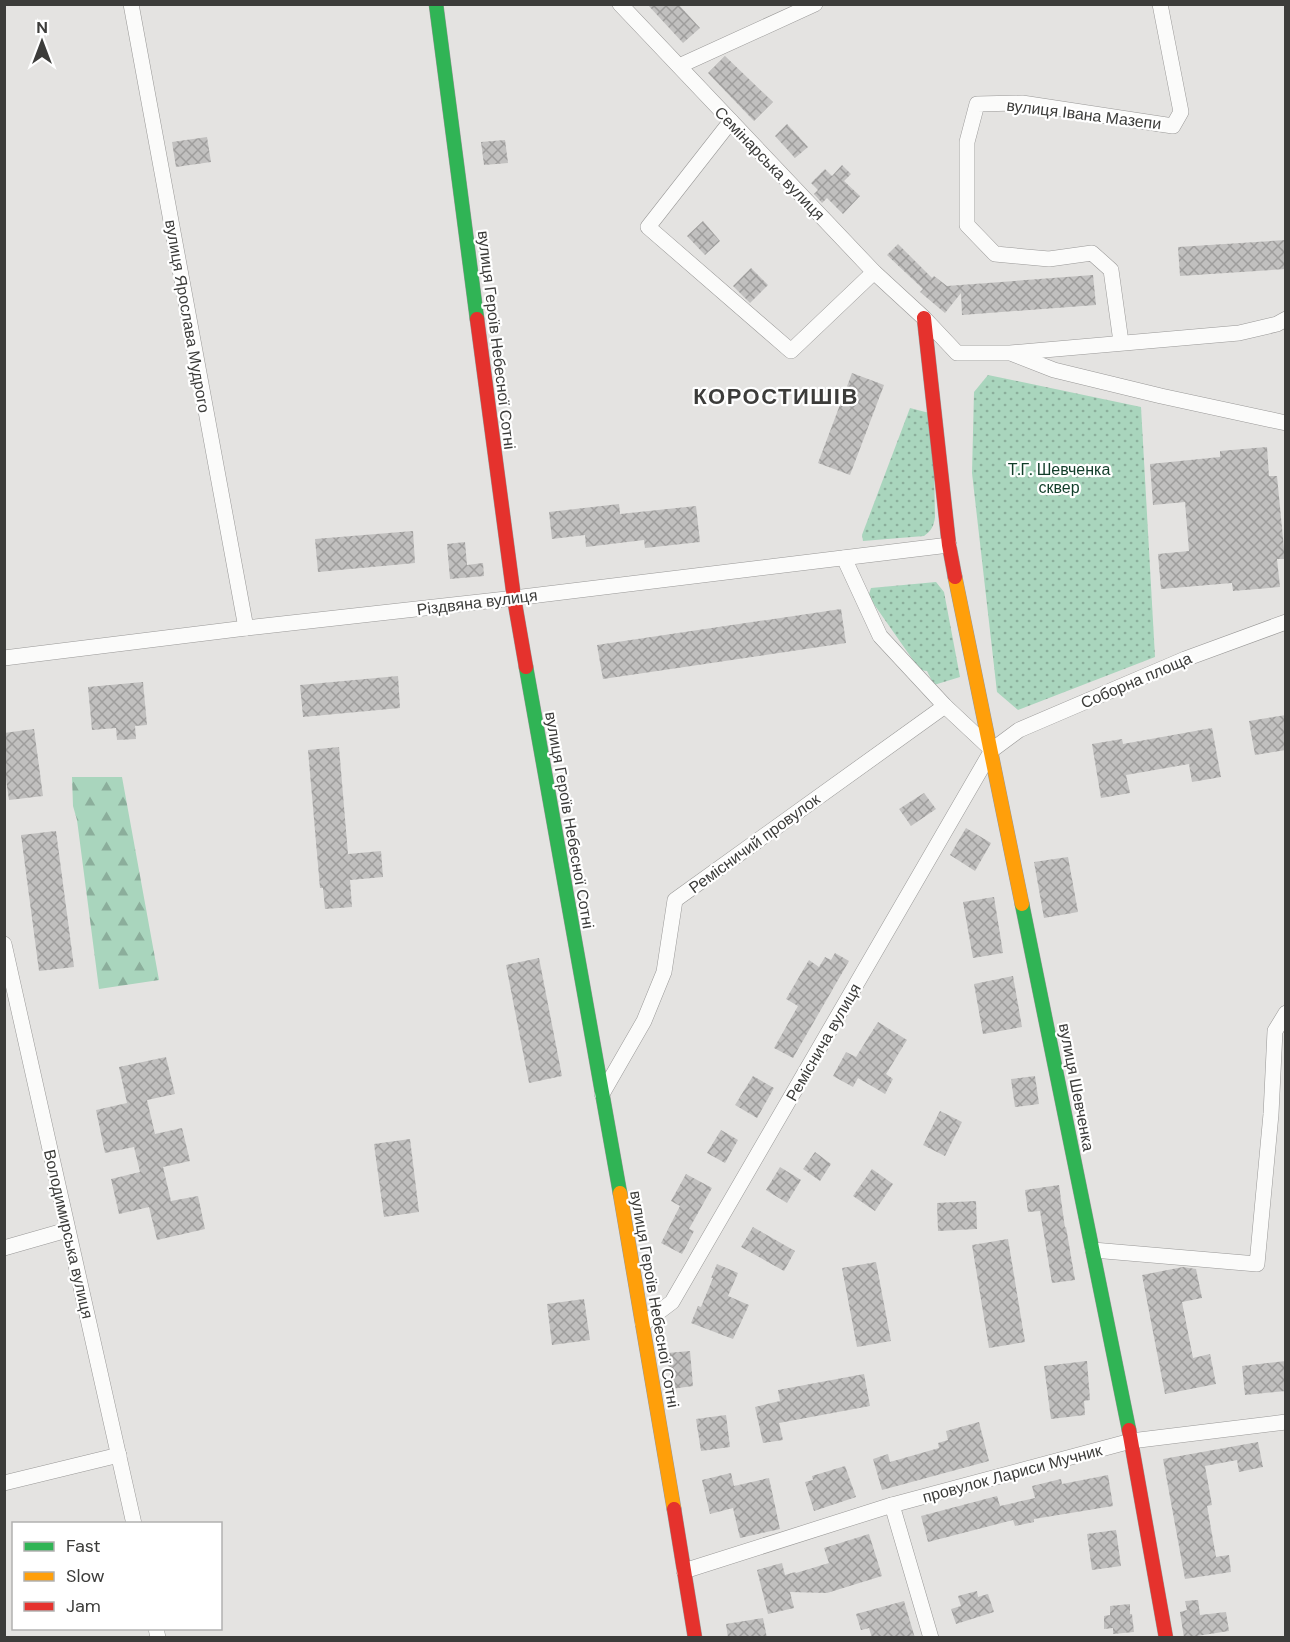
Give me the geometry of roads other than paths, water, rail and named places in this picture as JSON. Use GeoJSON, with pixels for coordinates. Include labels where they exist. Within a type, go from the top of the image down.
{"type":"FeatureCollection","features":[{"type":"Feature","properties":{"kind":"street","name":"вулиця Ярослава Мудрого"},"geometry":{"type":"LineString","coordinates":[[131,4],[246,628]]}},
{"type":"Feature","properties":{"kind":"street","name":"вулиця Героїв Небесної Сотні"},"geometry":{"type":"LineString","coordinates":[[436,4],[514,598],[643,1324],[695,1638]]}},
{"type":"Feature","properties":{"kind":"street","name":"Семінарська вулиця"},"geometry":{"type":"LineString","coordinates":[[620,4],[874,272],[957,352],[1010,352],[1239,333],[1277,324],[1286,319]]}},
{"type":"Feature","properties":{"kind":"street"},"geometry":{"type":"LineString","coordinates":[[679,66],[815,4]]}},
{"type":"Feature","properties":{"kind":"street","name":"вулиця Івана Мазепи"},"geometry":{"type":"LineString","coordinates":[[1121,342],[1111,270],[1092,253],[1049,259],[995,254],[967,225],[967,142],[977,104],[1022,103],[1173,126],[1181,112],[1160,4]]}},
{"type":"Feature","properties":{"kind":"street"},"geometry":{"type":"LineString","coordinates":[[731,121],[648,227],[791,351],[874,272]]}},
{"type":"Feature","properties":{"kind":"street","name":"вулиця Шевченка"},"geometry":{"type":"LineString","coordinates":[[924,318],[949,545],[1093,1250],[1131,1442],[1166,1638]]}},
{"type":"Feature","properties":{"kind":"street"},"geometry":{"type":"LineString","coordinates":[[1010,352],[1054,370],[1286,423]]}},
{"type":"Feature","properties":{"kind":"street","name":"Різдвяна вулиця"},"geometry":{"type":"LineString","coordinates":[[4,658],[949,545]]}},
{"type":"Feature","properties":{"kind":"street"},"geometry":{"type":"LineString","coordinates":[[844,558],[880,636],[945,706],[992,750]]}},
{"type":"Feature","properties":{"kind":"street","name":"Соборна площа"},"geometry":{"type":"LineString","coordinates":[[992,750],[1019,730],[1185,659],[1286,622]]}},
{"type":"Feature","properties":{"kind":"street","name":"Ремісничий провулок"},"geometry":{"type":"LineString","coordinates":[[602,1094],[644,1021],[664,972],[675,900],[945,706]]}},
{"type":"Feature","properties":{"kind":"street","name":"Реміснича вулиця"},"geometry":{"type":"LineString","coordinates":[[643,1324],[672,1302],[992,750]]}},
{"type":"Feature","properties":{"kind":"street","name":"Володимирська вулиця"},"geometry":{"type":"LineString","coordinates":[[5,954],[134,1522]]}},
{"type":"Feature","properties":{"kind":"street"},"geometry":{"type":"LineString","coordinates":[[1093,1250],[1257,1264],[1271,1114],[1275,1031],[1286,1013]]}},
{"type":"Feature","properties":{"kind":"street"},"geometry":{"type":"LineString","coordinates":[[4,1248],[68,1230]]}},
{"type":"Feature","properties":{"kind":"street","name":"провулок Лариси Мучник"},"geometry":{"type":"LineString","coordinates":[[684,1571],[892,1505],[1131,1442],[1286,1422]]}},
{"type":"Feature","properties":{"kind":"street"},"geometry":{"type":"LineString","coordinates":[[4,1483],[119,1455]]}},
{"type":"Feature","properties":{"kind":"street"},"geometry":{"type":"LineString","coordinates":[[892,1505],[931,1638]]}},
{"type":"Feature","properties":{"kind":"district","name":"КОРОСТИШІВ"},"geometry":{"type":"Point","coordinates":[776,396]}},
{"type":"Feature","properties":{"kind":"park label","name":"Т.Г. Шевченка сквер"},"geometry":{"type":"Point","coordinates":[1059,478]}}]}
